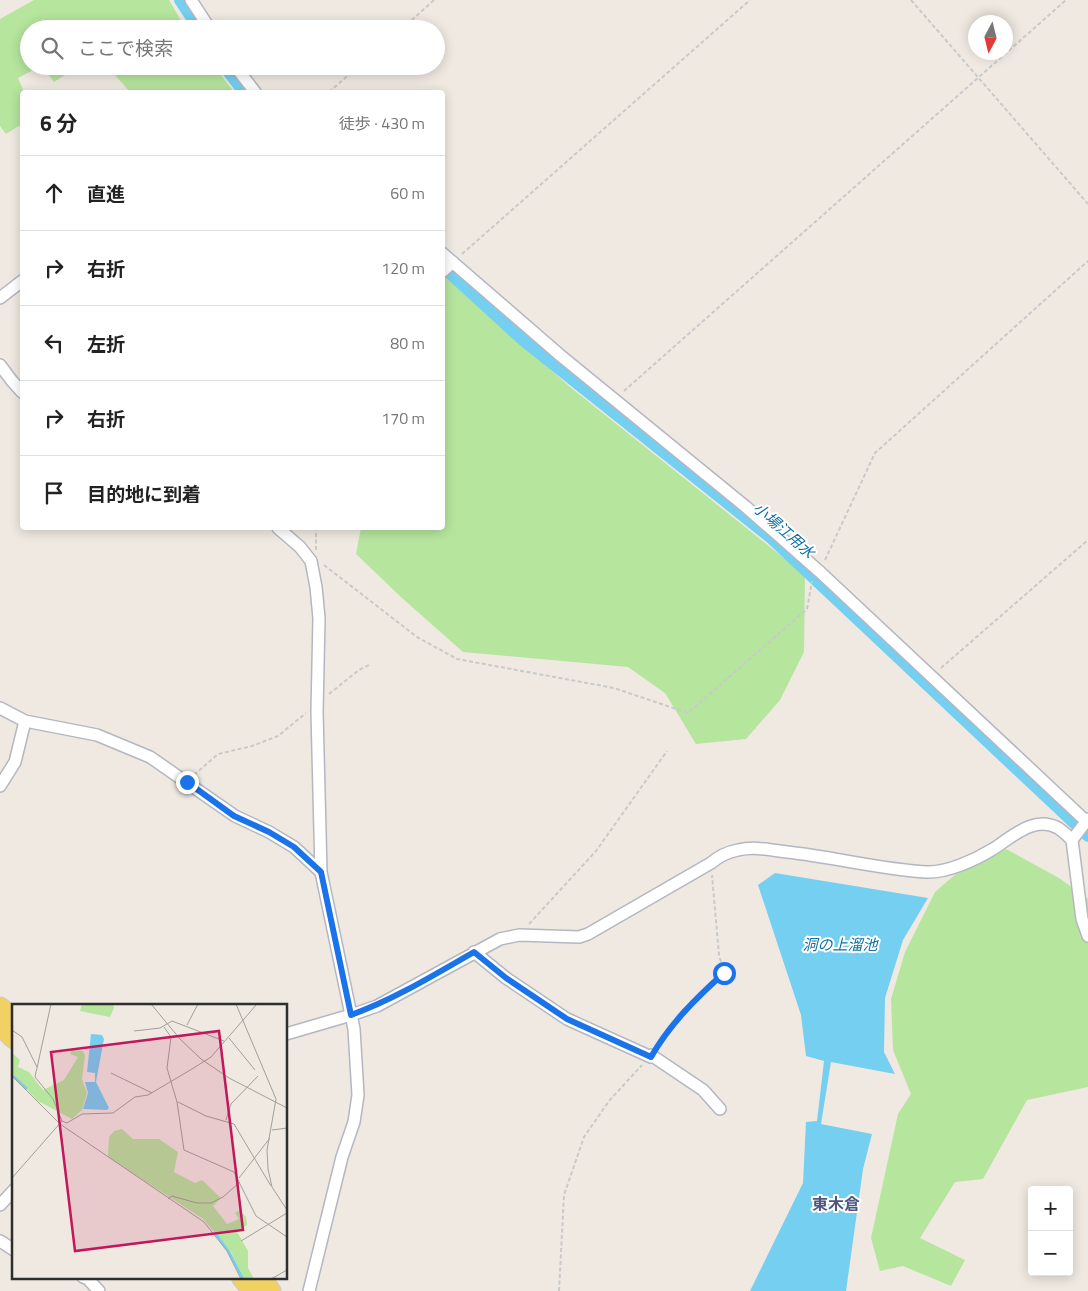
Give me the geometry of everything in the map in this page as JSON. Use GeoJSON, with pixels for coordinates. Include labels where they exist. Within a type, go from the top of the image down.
{"type":"FeatureCollection","features":[{"type":"Feature","properties":{"kind":"main road"},"geometry":{"type":"LineString","coordinates":[[0,1007],[12,1016]]}},
{"type":"Feature","properties":{"kind":"main road"},"geometry":{"type":"LineString","coordinates":[[0,1026],[12,1037]]}},
{"type":"Feature","properties":{"kind":"main road"},"geometry":{"type":"LineString","coordinates":[[242,1278],[252,1291]]}},
{"type":"Feature","properties":{"kind":"main road"},"geometry":{"type":"LineString","coordinates":[[262,1278],[271,1291]]}},
{"type":"Feature","properties":{"kind":"street"},"geometry":{"type":"LineString","coordinates":[[191,0],[204,20]]}},
{"type":"Feature","properties":{"kind":"street"},"geometry":{"type":"LineString","coordinates":[[242,75],[253,90]]}},
{"type":"Feature","properties":{"kind":"street"},"geometry":{"type":"LineString","coordinates":[[448,267],[746,507],[820,572],[932,677],[1083,826],[1082,919],[1088,936]]}},
{"type":"Feature","properties":{"kind":"street"},"geometry":{"type":"LineString","coordinates":[[0,298],[20,283]]}},
{"type":"Feature","properties":{"kind":"street"},"geometry":{"type":"LineString","coordinates":[[0,366],[20,390]]}},
{"type":"Feature","properties":{"kind":"street"},"geometry":{"type":"LineString","coordinates":[[280,530],[314,560],[319,618],[318,703],[321,872],[354,1029],[358,1094],[354,1122],[342,1157],[309,1291]]}},
{"type":"Feature","properties":{"kind":"street"},"geometry":{"type":"LineString","coordinates":[[0,708],[25,722],[97,735],[150,757],[234,816],[269,832],[294,847],[321,872]]}},
{"type":"Feature","properties":{"kind":"street"},"geometry":{"type":"LineString","coordinates":[[0,786],[15,762],[25,722]]}},
{"type":"Feature","properties":{"kind":"street"},"geometry":{"type":"LineString","coordinates":[[288,1033],[377,1006],[500,938],[519,935],[580,937],[588,934],[712,863],[720,856],[738,850],[757,848],[815,855],[897,869],[935,872],[949,870],[994,848],[1022,829],[1041,824],[1057,828],[1083,826]]}},
{"type":"Feature","properties":{"kind":"street"},"geometry":{"type":"LineString","coordinates":[[474,952],[506,978],[567,1019],[651,1057],[651,1055],[703,1090],[720,1109]]}},
{"type":"Feature","properties":{"kind":"street"},"geometry":{"type":"LineString","coordinates":[[0,1205],[12,1192]]}},
{"type":"Feature","properties":{"kind":"street"},"geometry":{"type":"LineString","coordinates":[[0,1242],[12,1249]]}},
{"type":"Feature","properties":{"kind":"street"},"geometry":{"type":"LineString","coordinates":[[86,1278],[99,1291]]}},
{"type":"Feature","properties":{"kind":"path"},"geometry":{"type":"LineString","coordinates":[[412,20],[434,0]]}},
{"type":"Feature","properties":{"kind":"path"},"geometry":{"type":"LineString","coordinates":[[448,267],[750,0]]}},
{"type":"Feature","properties":{"kind":"path"},"geometry":{"type":"LineString","coordinates":[[911,0],[1088,204]]}},
{"type":"Feature","properties":{"kind":"path"},"geometry":{"type":"LineString","coordinates":[[614,400],[1066,0]]}},
{"type":"Feature","properties":{"kind":"path"},"geometry":{"type":"LineString","coordinates":[[332,90],[349,75]]}},
{"type":"Feature","properties":{"kind":"path"},"geometry":{"type":"LineString","coordinates":[[820,572],[875,453],[1088,261]]}},
{"type":"Feature","properties":{"kind":"path"},"geometry":{"type":"LineString","coordinates":[[316,530],[314,560],[417,637],[457,659],[614,688],[688,713],[807,609],[811,581]]}},
{"type":"Feature","properties":{"kind":"path"},"geometry":{"type":"LineString","coordinates":[[932,677],[1088,540]]}},
{"type":"Feature","properties":{"kind":"path"},"geometry":{"type":"LineString","coordinates":[[187,782],[218,754],[252,746],[278,736],[359,670],[369,665]]}},
{"type":"Feature","properties":{"kind":"path"},"geometry":{"type":"LineString","coordinates":[[519,935],[596,851],[667,751]]}},
{"type":"Feature","properties":{"kind":"path"},"geometry":{"type":"LineString","coordinates":[[559,1291],[564,1195],[584,1137],[609,1101],[651,1055],[692,1002],[724,973],[719,955],[712,863]]}},
{"type":"Feature","properties":{"kind":"green space"},"geometry":{"type":"Polygon","coordinates":[[[34,0],[169,0],[181,20],[20,20],[20,75],[24,75],[18,78],[23,90],[20,90],[20,125],[6,134],[0,126],[0,19],[34,0]]]}},
{"type":"Feature","properties":{"kind":"green space"},"geometry":{"type":"Polygon","coordinates":[[[49,75],[65,75],[54,82],[49,75]]]}},
{"type":"Feature","properties":{"kind":"green space"},"geometry":{"type":"Polygon","coordinates":[[[115,75],[221,75],[232,90],[128,90],[115,75]]]}},
{"type":"Feature","properties":{"kind":"green space"},"geometry":{"type":"Polygon","coordinates":[[[445,277],[570,387],[805,575],[804,652],[780,700],[746,739],[696,744],[665,693],[628,667],[463,652],[356,554],[361,530],[445,530],[445,277]]]}},
{"type":"Feature","properties":{"kind":"green space"},"geometry":{"type":"Polygon","coordinates":[[[1006,849],[1059,878],[1088,899],[1088,1087],[1027,1100],[983,1179],[955,1182],[920,1238],[965,1260],[951,1286],[903,1266],[880,1271],[871,1238],[898,1114],[911,1094],[893,1050],[891,999],[905,952],[935,892],[957,873],[1006,849]]]}},
{"type":"Feature","properties":{"kind":"water","name":"洞の上溜池"},"geometry":{"type":"Polygon","coordinates":[[[775,873],[928,898],[903,940],[885,998],[884,1052],[895,1074],[831,1062],[821,1124],[872,1134],[863,1169],[846,1291],[750,1291],[803,1183],[806,1122],[817,1121],[824,1061],[806,1056],[801,1015],[758,885],[775,873]]]}},
{"type":"Feature","properties":{"kind":"waterway","name":"小場江用水"},"geometry":{"type":"LineString","coordinates":[[180,0],[193,20]]}},
{"type":"Feature","properties":{"kind":"waterway","name":"小場江用水"},"geometry":{"type":"LineString","coordinates":[[231,75],[242,90]]}},
{"type":"Feature","properties":{"kind":"waterway","name":"小場江用水"},"geometry":{"type":"LineString","coordinates":[[445,269],[523,340],[770,537],[1088,836]]}},
{"type":"Feature","properties":{"kind":"district","name":"東木倉"},"geometry":{"type":"Point","coordinates":[836,1204]}},
{"type":"Feature","properties":{"kind":"route"},"geometry":{"type":"LineString","coordinates":[[187,782],[234,816],[269,832],[294,847],[321,872],[351,1015],[377,1006],[474,952],[506,978],[567,1019],[651,1057],[692,1002],[724,973]]}}]}
